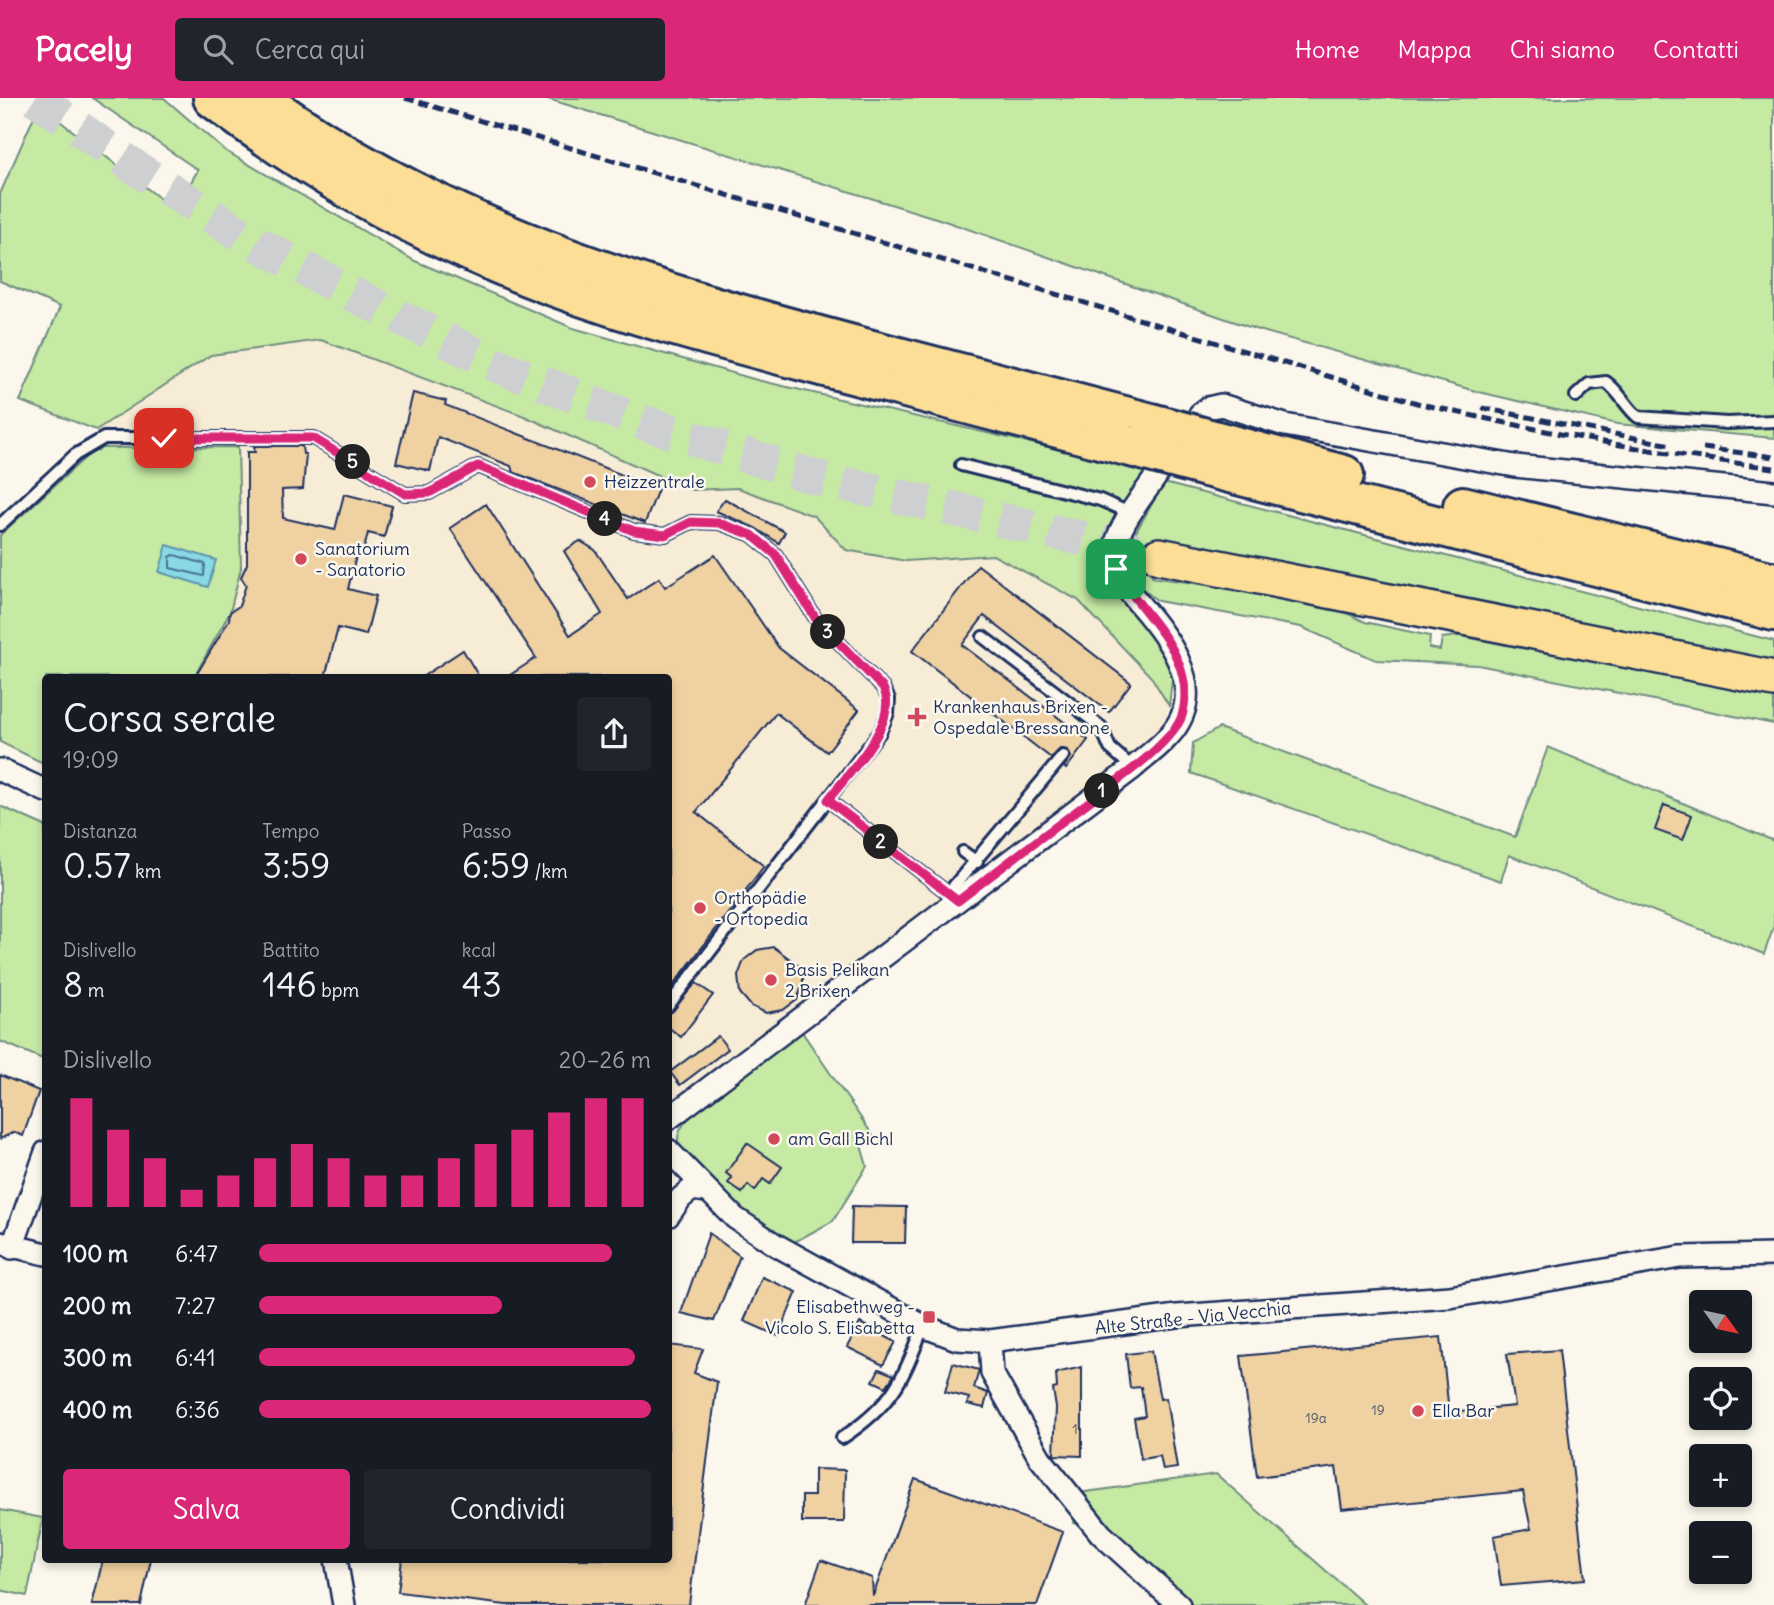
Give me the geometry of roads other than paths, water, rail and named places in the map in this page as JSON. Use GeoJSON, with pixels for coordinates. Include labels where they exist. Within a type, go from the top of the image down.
{"type":"FeatureCollection","features":[{"type":"Feature","properties":{"kind":"highway"},"geometry":{"type":"LineString","coordinates":[[213,98],[306,163],[367,199],[474,253],[548,284],[624,311],[719,339],[1139,435],[1209,441],[1774,582]]}},
{"type":"Feature","properties":{"kind":"highway"},"geometry":{"type":"LineString","coordinates":[[259,98],[337,149],[468,219],[542,251],[616,278],[713,308],[1139,435]]}},
{"type":"Feature","properties":{"kind":"highway"},"geometry":{"type":"LineString","coordinates":[[1209,441],[1774,611]]}},
{"type":"Feature","properties":{"kind":"main road"},"geometry":{"type":"LineString","coordinates":[[1159,555],[1774,680]]}},
{"type":"Feature","properties":{"kind":"street"},"geometry":{"type":"LineString","coordinates":[[1209,441],[1208,408],[1221,405],[1286,425],[1515,466],[1567,463],[1774,492]]}},
{"type":"Feature","properties":{"kind":"street"},"geometry":{"type":"LineString","coordinates":[[672,1116],[1133,768],[1165,740],[1180,721],[1184,679],[1174,648],[1125,587],[1116,569],[1114,553],[1132,514],[1157,475]]}},
{"type":"Feature","properties":{"kind":"street"},"geometry":{"type":"LineString","coordinates":[[0,770],[42,789]]}},
{"type":"Feature","properties":{"kind":"street","name":"Alte Straße - Via Vecchia"},"geometry":{"type":"LineString","coordinates":[[672,1154],[735,1218],[776,1245],[923,1326],[957,1339],[990,1342],[1177,1316],[1451,1297],[1680,1257],[1774,1255]]}},
{"type":"Feature","properties":{"kind":"street"},"geometry":{"type":"LineString","coordinates":[[42,1161],[6,1245],[42,1253]]}},
{"type":"Feature","properties":{"kind":"street"},"geometry":{"type":"LineString","coordinates":[[672,1210],[692,1189],[706,1191]]}},
{"type":"Feature","properties":{"kind":"street"},"geometry":{"type":"LineString","coordinates":[[990,1342],[992,1373],[1040,1458],[1101,1534],[1179,1605]]}},
{"type":"Feature","properties":{"kind":"street"},"geometry":{"type":"LineString","coordinates":[[338,1563],[344,1605]]}},
{"type":"Feature","properties":{"kind":"lane"},"geometry":{"type":"LineString","coordinates":[[1576,396],[1589,384],[1606,382],[1620,392],[1628,408],[1638,417],[1727,423],[1774,421]]}},
{"type":"Feature","properties":{"kind":"lane"},"geometry":{"type":"LineString","coordinates":[[0,525],[75,455],[104,438],[313,438],[405,494],[429,493],[478,466],[634,531],[665,535],[691,522],[719,523],[752,535],[776,555],[816,619],[883,688],[889,699],[888,713],[880,732],[672,1001]]}},
{"type":"Feature","properties":{"kind":"lane"},"geometry":{"type":"LineString","coordinates":[[961,465],[1100,500],[1132,514]]}},
{"type":"Feature","properties":{"kind":"lane"},"geometry":{"type":"LineString","coordinates":[[983,637],[1101,727],[1110,748],[1133,768]]}},
{"type":"Feature","properties":{"kind":"lane"},"geometry":{"type":"LineString","coordinates":[[958,901],[954,886],[977,862],[1063,756]]}},
{"type":"Feature","properties":{"kind":"lane"},"geometry":{"type":"LineString","coordinates":[[828,800],[860,832],[958,901]]}},
{"type":"Feature","properties":{"kind":"lane"},"geometry":{"type":"LineString","coordinates":[[963,852],[977,862]]}},
{"type":"Feature","properties":{"kind":"lane"},"geometry":{"type":"LineString","coordinates":[[842,1438],[866,1422],[890,1400],[910,1364],[923,1326]]}},
{"type":"Feature","properties":{"kind":"water"},"geometry":{"type":"Polygon","coordinates":[[[167,545],[216,560],[208,587],[159,572],[167,545]]]}},
{"type":"Feature","properties":{"kind":"tunnel"},"geometry":{"type":"LineString","coordinates":[[35,98],[136,168],[243,236],[348,292],[501,367],[642,422],[814,477],[1159,556]]}},
{"type":"Feature","properties":{"kind":"railway"},"geometry":{"type":"LineString","coordinates":[[405,98],[1417,403],[1595,440],[1774,468]]}},
{"type":"Feature","properties":{"kind":"railway"},"geometry":{"type":"LineString","coordinates":[[1482,408],[1671,445]]}},
{"type":"Feature","properties":{"kind":"railway"},"geometry":{"type":"LineString","coordinates":[[1703,448],[1774,457]]}},
{"type":"Feature","properties":{"kind":"place","name":"Heizzentrale"},"geometry":{"type":"Point","coordinates":[590,482]}},
{"type":"Feature","properties":{"kind":"place","name":"Sanatorium - Sanatorio"},"geometry":{"type":"Point","coordinates":[301,559]}},
{"type":"Feature","properties":{"kind":"place","name":"Krankenhaus Brixen - Ospedale Bressanone"},"geometry":{"type":"Point","coordinates":[917,717]}},
{"type":"Feature","properties":{"kind":"place","name":"Orthopädie - Ortopedia"},"geometry":{"type":"Point","coordinates":[700,908]}},
{"type":"Feature","properties":{"kind":"place","name":"Basis Pelikan 2 Brixen"},"geometry":{"type":"Point","coordinates":[771,980]}},
{"type":"Feature","properties":{"kind":"place","name":"am Gall Bichl"},"geometry":{"type":"Point","coordinates":[774,1139]}},
{"type":"Feature","properties":{"kind":"place","name":"Elisabethweg - Vicolo S. Elisabetta"},"geometry":{"type":"Point","coordinates":[929,1317]}},
{"type":"Feature","properties":{"kind":"place","name":"Ella Bar"},"geometry":{"type":"Point","coordinates":[1418,1411]}}]}
